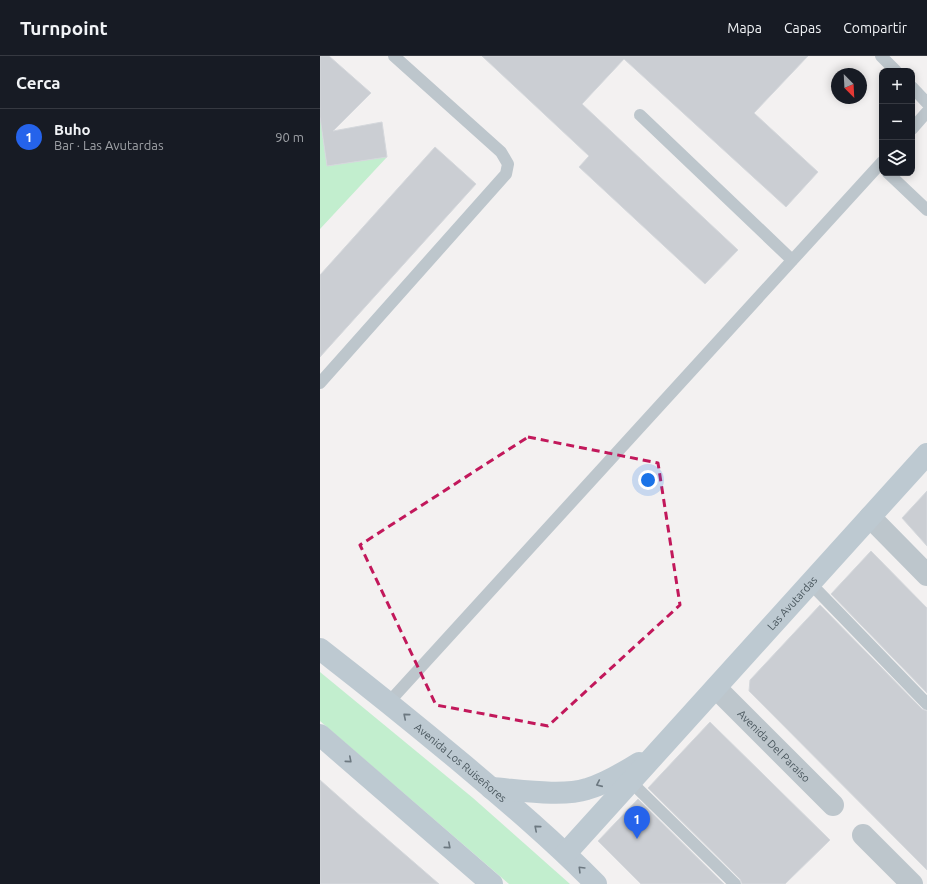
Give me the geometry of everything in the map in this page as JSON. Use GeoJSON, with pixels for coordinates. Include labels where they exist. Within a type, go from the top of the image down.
{"type":"FeatureCollection","features":[{"type":"Feature","properties":{"kind":"street","name":"Las Avutardas"},"geometry":{"type":"LineString","coordinates":[[566,854],[927,454]]}},
{"type":"Feature","properties":{"kind":"street"},"geometry":{"type":"LineString","coordinates":[[870,517],[927,575]]}},
{"type":"Feature","properties":{"kind":"street","name":"Avenida Los Ruiseñores"},"geometry":{"type":"LineString","coordinates":[[320,649],[388,702],[491,788],[566,854],[596,884]]}},
{"type":"Feature","properties":{"kind":"street","name":"Avenida Del Paraiso"},"geometry":{"type":"LineString","coordinates":[[716,688],[833,805]]}},
{"type":"Feature","properties":{"kind":"street"},"geometry":{"type":"LineString","coordinates":[[320,735],[492,884]]}},
{"type":"Feature","properties":{"kind":"street","name":"Las Avutardas"},"geometry":{"type":"LineString","coordinates":[[491,788],[557,793],[587,790],[619,775],[657,752]]}},
{"type":"Feature","properties":{"kind":"street"},"geometry":{"type":"LineString","coordinates":[[863,835],[912,884]]}},
{"type":"Feature","properties":{"kind":"lane"},"geometry":{"type":"LineString","coordinates":[[320,383],[506,174],[508,164],[501,152],[394,56]]}},
{"type":"Feature","properties":{"kind":"lane"},"geometry":{"type":"LineString","coordinates":[[881,56],[893,68]]}},
{"type":"Feature","properties":{"kind":"lane"},"geometry":{"type":"LineString","coordinates":[[915,91],[927,103]]}},
{"type":"Feature","properties":{"kind":"lane"},"geometry":{"type":"LineString","coordinates":[[915,126],[927,112]]}},
{"type":"Feature","properties":{"kind":"lane"},"geometry":{"type":"LineString","coordinates":[[640,115],[792,260]]}},
{"type":"Feature","properties":{"kind":"lane"},"geometry":{"type":"LineString","coordinates":[[388,702],[792,260],[879,171]]}},
{"type":"Feature","properties":{"kind":"lane"},"geometry":{"type":"LineString","coordinates":[[892,176],[927,210]]}},
{"type":"Feature","properties":{"kind":"lane"},"geometry":{"type":"LineString","coordinates":[[810,583],[927,704]]}},
{"type":"Feature","properties":{"kind":"lane"},"geometry":{"type":"LineString","coordinates":[[631,782],[735,884]]}},
{"type":"Feature","properties":{"kind":"highlighted area"},"geometry":{"type":"Polygon","coordinates":[[[528,437],[658,463],[680,605],[548,726],[436,705],[360,545],[528,437]]]}},
{"type":"Feature","properties":{"kind":"green space"},"geometry":{"type":"Polygon","coordinates":[[[320,120],[325,124],[322,132],[327,166],[387,157],[320,229],[320,120]]]}},
{"type":"Feature","properties":{"kind":"green space"},"geometry":{"type":"Polygon","coordinates":[[[320,672],[473,798],[570,884],[509,884],[320,721],[320,672]]]}},
{"type":"Feature","properties":{"kind":"building"},"geometry":{"type":"Polygon","coordinates":[[[320,56],[329,56],[371,93],[333,131],[382,122],[387,157],[327,166],[320,117],[320,56]]]}},
{"type":"Feature","properties":{"kind":"building"},"geometry":{"type":"Polygon","coordinates":[[[482,56],[808,56],[754,113],[818,172],[786,207],[624,59],[582,104],[738,250],[705,284],[579,167],[589,156],[482,56]]]}},
{"type":"Feature","properties":{"kind":"building"},"geometry":{"type":"Polygon","coordinates":[[[435,147],[476,184],[320,357],[320,275],[435,147]]]}},
{"type":"Feature","properties":{"kind":"building"},"geometry":{"type":"Polygon","coordinates":[[[927,491],[927,546],[902,518],[927,491]]]}},
{"type":"Feature","properties":{"kind":"building"},"geometry":{"type":"Polygon","coordinates":[[[871,551],[927,608],[927,693],[831,594],[871,551]]]}},
{"type":"Feature","properties":{"kind":"building"},"geometry":{"type":"Polygon","coordinates":[[[820,605],[922,709],[927,711],[927,870],[749,691],[750,680],[820,605]]]}},
{"type":"Feature","properties":{"kind":"building"},"geometry":{"type":"Polygon","coordinates":[[[710,722],[830,840],[785,884],[742,884],[740,879],[648,788],[710,722]]]}},
{"type":"Feature","properties":{"kind":"building"},"geometry":{"type":"Polygon","coordinates":[[[320,780],[356,812],[439,884],[320,884],[320,780]]]}},
{"type":"Feature","properties":{"kind":"building"},"geometry":{"type":"Polygon","coordinates":[[[638,799],[724,884],[641,884],[598,841],[638,799]]]}},
{"type":"Feature","properties":{"kind":"place","name":"Buho"},"geometry":{"type":"Point","coordinates":[637,839]}}]}
